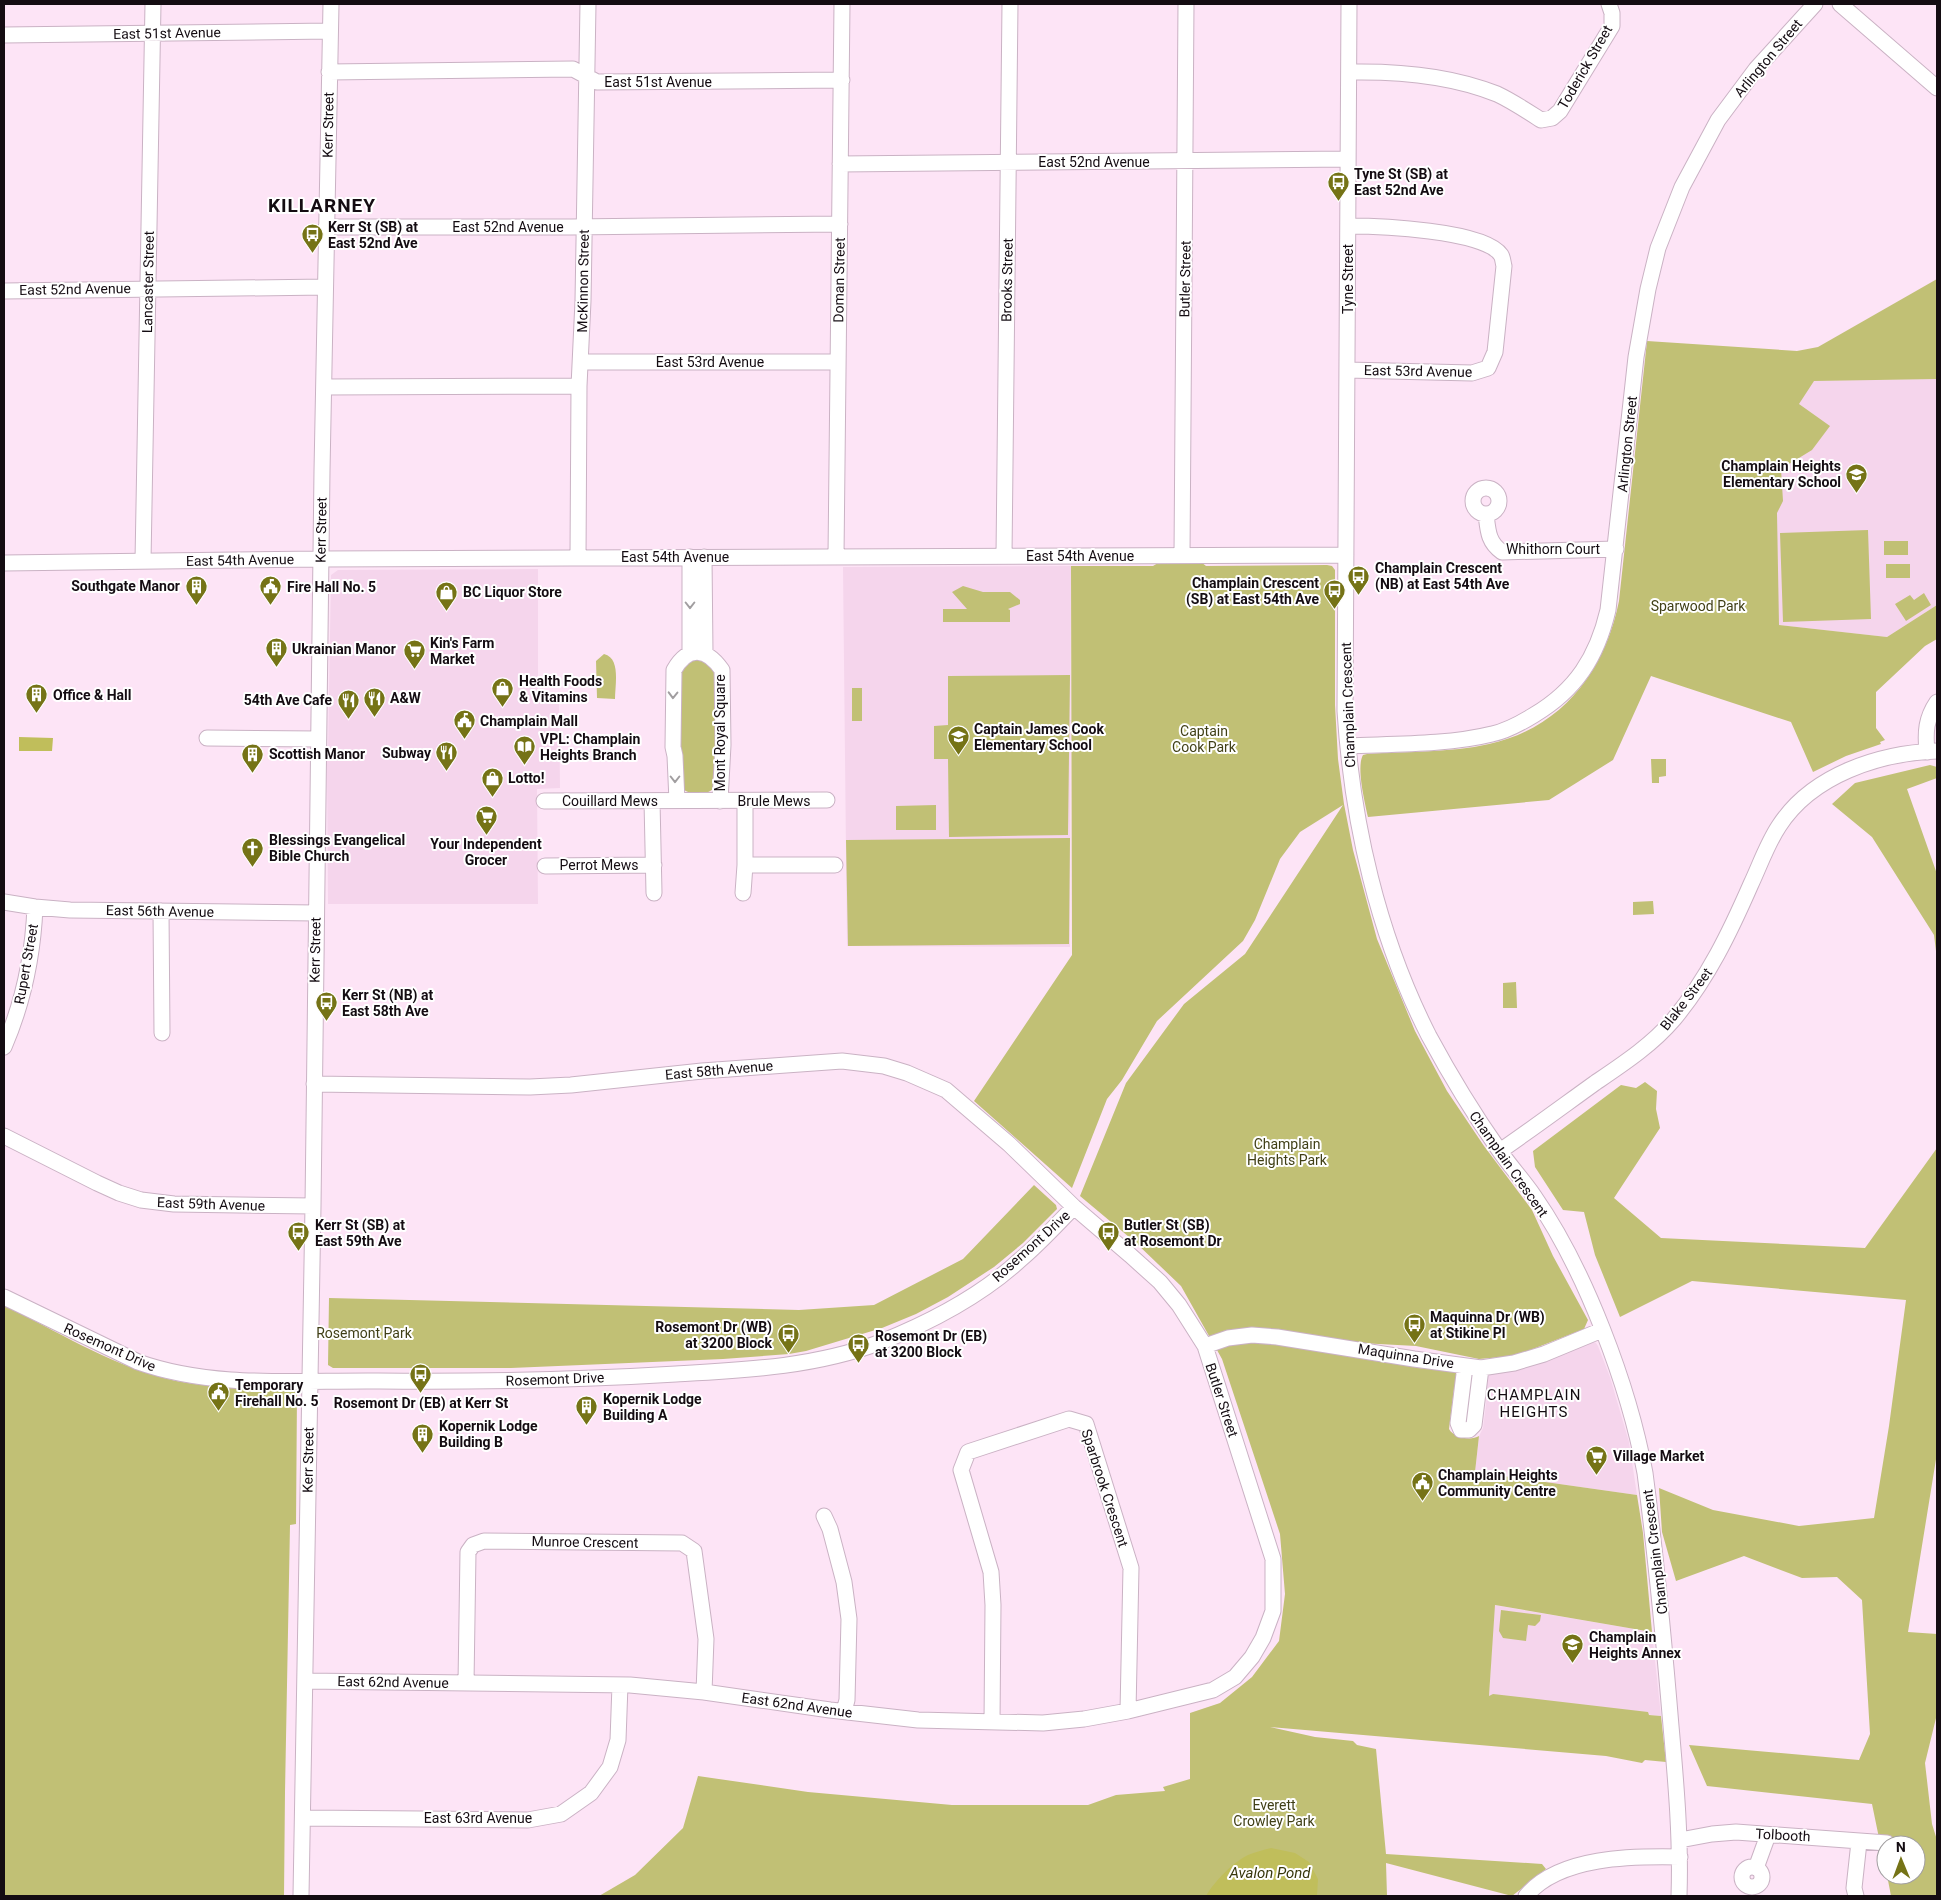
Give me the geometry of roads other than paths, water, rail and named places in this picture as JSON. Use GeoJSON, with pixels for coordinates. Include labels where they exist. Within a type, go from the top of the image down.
{"type":"FeatureCollection","features":[{"type":"Feature","properties":{"kind":"street","name":"Lancaster Street"},"geometry":{"type":"LineString","coordinates":[[143,561],[153,4]]}},
{"type":"Feature","properties":{"kind":"street","name":"Kerr Street"},"geometry":{"type":"LineString","coordinates":[[301,1896],[313,1206],[325,287],[331,4]]}},
{"type":"Feature","properties":{"kind":"street","name":"McKinnon Street"},"geometry":{"type":"LineString","coordinates":[[578,558],[588,4]]}},
{"type":"Feature","properties":{"kind":"street","name":"Doman Street"},"geometry":{"type":"LineString","coordinates":[[836,556],[842,4]]}},
{"type":"Feature","properties":{"kind":"street","name":"Brooks Street"},"geometry":{"type":"LineString","coordinates":[[1004,556],[1010,4]]}},
{"type":"Feature","properties":{"kind":"street","name":"Butler Street"},"geometry":{"type":"LineString","coordinates":[[1182,555],[1186,4]]}},
{"type":"Feature","properties":{"kind":"street","name":"Tyne Street"},"geometry":{"type":"LineString","coordinates":[[1346,555],[1349,4]]}},
{"type":"Feature","properties":{"kind":"street","name":"Arlington Street"},"geometry":{"type":"LineString","coordinates":[[1348,746],[1431,741],[1492,734],[1523,722],[1546,708],[1573,685],[1591,659],[1598,644],[1608,610],[1636,357],[1648,289],[1658,248],[1682,187],[1718,120],[1756,69],[1815,4]]}},
{"type":"Feature","properties":{"kind":"street"},"geometry":{"type":"LineString","coordinates":[[1840,4],[1937,88]]}},
{"type":"Feature","properties":{"kind":"street","name":"Toderick Street"},"geometry":{"type":"LineString","coordinates":[[1349,72],[1396,72],[1461,82],[1499,95],[1541,120],[1552,118],[1560,111],[1612,26],[1610,8]]}},
{"type":"Feature","properties":{"kind":"street","name":"East 51st Avenue"},"geometry":{"type":"LineString","coordinates":[[4,35],[330,31]]}},
{"type":"Feature","properties":{"kind":"street","name":"East 51st Avenue"},"geometry":{"type":"LineString","coordinates":[[329,72],[573,69],[597,82],[842,80]]}},
{"type":"Feature","properties":{"kind":"street","name":"East 52nd Avenue"},"geometry":{"type":"LineString","coordinates":[[840,164],[1348,159]]}},
{"type":"Feature","properties":{"kind":"street","name":"East 52nd Avenue"},"geometry":{"type":"LineString","coordinates":[[326,227],[840,224]]}},
{"type":"Feature","properties":{"kind":"street","name":"East 53rd Avenue"},"geometry":{"type":"LineString","coordinates":[[1347,370],[1472,373],[1488,368],[1495,352],[1504,266],[1501,255],[1490,246],[1471,239],[1429,230],[1348,226]]}},
{"type":"Feature","properties":{"kind":"street","name":"East 52nd Avenue"},"geometry":{"type":"LineString","coordinates":[[4,291],[325,287]]}},
{"type":"Feature","properties":{"kind":"street","name":"East 53rd Avenue"},"geometry":{"type":"LineString","coordinates":[[582,362],[838,362]]}},
{"type":"Feature","properties":{"kind":"street"},"geometry":{"type":"LineString","coordinates":[[324,387],[580,386]]}},
{"type":"Feature","properties":{"kind":"street","name":"Whithorn Court"},"geometry":{"type":"LineString","coordinates":[[1486,514],[1488,536],[1494,546],[1502,552],[1616,549]]}},
{"type":"Feature","properties":{"kind":"street","name":"East 54th Avenue"},"geometry":{"type":"LineString","coordinates":[[4,563],[321,558],[1346,555]]}},
{"type":"Feature","properties":{"kind":"street","name":"Champlain Crescent"},"geometry":{"type":"LineString","coordinates":[[1346,555],[1346,711],[1351,774],[1362,839],[1388,939],[1428,1034],[1468,1106],[1535,1196],[1578,1274],[1602,1330],[1624,1390],[1642,1454],[1646,1473],[1665,1646],[1680,1840],[1679,1896]]}},
{"type":"Feature","properties":{"kind":"street"},"geometry":{"type":"LineString","coordinates":[[677,801],[673,747],[674,670],[680,660],[697,653],[697,557]]}},
{"type":"Feature","properties":{"kind":"street","name":"Mont Royal Square"},"geometry":{"type":"LineString","coordinates":[[677,801],[720,801],[723,745],[722,670],[716,661],[697,653]]}},
{"type":"Feature","properties":{"kind":"street"},"geometry":{"type":"LineString","coordinates":[[1932,752],[1926,725],[1931,711],[1937,702]]}},
{"type":"Feature","properties":{"kind":"street"},"geometry":{"type":"LineString","coordinates":[[207,738],[318,739]]}},
{"type":"Feature","properties":{"kind":"street","name":"Blake Street"},"geometry":{"type":"LineString","coordinates":[[1500,1151],[1637,1053],[1673,1020],[1712,967],[1779,826],[1793,808],[1810,792],[1827,780],[1883,759],[1932,752]]}},
{"type":"Feature","properties":{"kind":"street","name":"Brule Mews"},"geometry":{"type":"LineString","coordinates":[[720,801],[828,800]]}},
{"type":"Feature","properties":{"kind":"street","name":"Couillard Mews"},"geometry":{"type":"LineString","coordinates":[[544,801],[677,801]]}},
{"type":"Feature","properties":{"kind":"street"},"geometry":{"type":"LineString","coordinates":[[652,801],[654,893]]}},
{"type":"Feature","properties":{"kind":"street"},"geometry":{"type":"LineString","coordinates":[[743,893],[745,801]]}},
{"type":"Feature","properties":{"kind":"street","name":"Perrot Mews"},"geometry":{"type":"LineString","coordinates":[[545,866],[654,865]]}},
{"type":"Feature","properties":{"kind":"street"},"geometry":{"type":"LineString","coordinates":[[745,865],[835,865]]}},
{"type":"Feature","properties":{"kind":"street","name":"East 56th Avenue"},"geometry":{"type":"LineString","coordinates":[[4,902],[35,908],[316,913]]}},
{"type":"Feature","properties":{"kind":"street","name":"Rupert Street"},"geometry":{"type":"LineString","coordinates":[[4,1047],[26,982],[35,908]]}},
{"type":"Feature","properties":{"kind":"street"},"geometry":{"type":"LineString","coordinates":[[161,911],[162,1034]]}},
{"type":"Feature","properties":{"kind":"street","name":"East 58th Avenue"},"geometry":{"type":"LineString","coordinates":[[314,1084],[530,1087],[571,1085],[702,1071],[842,1061],[884,1066],[907,1073],[946,1090],[1009,1144],[1074,1207]]}},
{"type":"Feature","properties":{"kind":"street","name":"East 59th Avenue"},"geometry":{"type":"LineString","coordinates":[[4,1136],[96,1183],[142,1200],[174,1204],[313,1206]]}},
{"type":"Feature","properties":{"kind":"street","name":"Butler Street"},"geometry":{"type":"LineString","coordinates":[[1074,1207],[1160,1282],[1180,1305],[1205,1346],[1272,1559],[1273,1611],[1263,1638]]}},
{"type":"Feature","properties":{"kind":"street","name":"Rosemont Drive"},"geometry":{"type":"LineString","coordinates":[[4,1297],[121,1355],[159,1370],[199,1378],[490,1382],[631,1377],[769,1368],[819,1360],[879,1342],[936,1318],[988,1285],[1020,1260],[1074,1207]]}},
{"type":"Feature","properties":{"kind":"street","name":"Maquinna Drive"},"geometry":{"type":"LineString","coordinates":[[1205,1346],[1228,1338],[1252,1335],[1277,1337],[1481,1368],[1514,1363],[1537,1356],[1602,1330]]}},
{"type":"Feature","properties":{"kind":"street"},"geometry":{"type":"LineString","coordinates":[[1465,1366],[1458,1423],[1461,1430],[1469,1430],[1474,1425],[1481,1368]]}},
{"type":"Feature","properties":{"kind":"street","name":"Sparbrook Crescent"},"geometry":{"type":"LineString","coordinates":[[992,1722],[993,1605],[991,1572],[961,1470],[968,1452],[1069,1419],[1086,1424],[1131,1568],[1128,1711]]}},
{"type":"Feature","properties":{"kind":"street"},"geometry":{"type":"LineString","coordinates":[[824,1516],[830,1529],[842,1574],[849,1619],[847,1700],[844,1711]]}},
{"type":"Feature","properties":{"kind":"street","name":"Munroe Crescent"},"geometry":{"type":"LineString","coordinates":[[466,1683],[468,1552],[473,1544],[484,1541],[682,1543],[694,1551],[706,1639],[704,1692]]}},
{"type":"Feature","properties":{"kind":"street","name":"East 62nd Avenue"},"geometry":{"type":"LineString","coordinates":[[305,1681],[620,1685],[704,1692],[918,1720],[1043,1723],[1084,1719],[1128,1711],[1213,1690],[1235,1677],[1252,1657],[1263,1638]]}},
{"type":"Feature","properties":{"kind":"street","name":"East 63rd Avenue"},"geometry":{"type":"LineString","coordinates":[[303,1818],[528,1820],[562,1814],[591,1793],[610,1766],[618,1740],[620,1685]]}},
{"type":"Feature","properties":{"kind":"street","name":"Tolbooth"},"geometry":{"type":"LineString","coordinates":[[1680,1840],[1736,1832],[1876,1843]]}},
{"type":"Feature","properties":{"kind":"street"},"geometry":{"type":"LineString","coordinates":[[1756,1868],[1768,1835]]}},
{"type":"Feature","properties":{"kind":"street"},"geometry":{"type":"LineString","coordinates":[[1856,1896],[1854,1888],[1858,1842]]}},
{"type":"Feature","properties":{"kind":"street"},"geometry":{"type":"LineString","coordinates":[[1526,1896],[1550,1878],[1572,1868],[1595,1861],[1617,1858],[1680,1857]]}},
{"type":"Feature","properties":{"kind":"water"},"geometry":{"type":"Polygon","coordinates":[[[19,737],[53,738],[52,751],[19,751],[19,737]]]}},
{"type":"Feature","properties":{"kind":"water","name":"Avalon Pond"},"geometry":{"type":"Polygon","coordinates":[[[1271,1848],[1295,1853],[1309,1862],[1318,1879],[1317,1896],[1206,1896],[1236,1862],[1248,1855],[1271,1848]]]}},
{"type":"Feature","properties":{"kind":"place","name":"Tyne St (SB) at East 52nd Ave"},"geometry":{"type":"Point","coordinates":[1338,201]}},
{"type":"Feature","properties":{"kind":"place","name":"Kerr St (SB) at East 52nd Ave"},"geometry":{"type":"Point","coordinates":[312,254]}},
{"type":"Feature","properties":{"kind":"place","name":"Champlain Heights Elementary School"},"geometry":{"type":"Point","coordinates":[1857,493]}},
{"type":"Feature","properties":{"kind":"place","name":"Champlain Crescent (NB) at East 54th Ave"},"geometry":{"type":"Point","coordinates":[1359,595]}},
{"type":"Feature","properties":{"kind":"place","name":"Southgate Manor"},"geometry":{"type":"Point","coordinates":[196,605]}},
{"type":"Feature","properties":{"kind":"place","name":"Fire Hall No. 5"},"geometry":{"type":"Point","coordinates":[271,606]}},
{"type":"Feature","properties":{"kind":"place","name":"Champlain Crescent (SB) at East 54th Ave"},"geometry":{"type":"Point","coordinates":[1335,610]}},
{"type":"Feature","properties":{"kind":"place","name":"BC Liquor Store"},"geometry":{"type":"Point","coordinates":[447,611]}},
{"type":"Feature","properties":{"kind":"place","name":"Ukrainian Manor"},"geometry":{"type":"Point","coordinates":[276,668]}},
{"type":"Feature","properties":{"kind":"place","name":"Kin's Farm Market"},"geometry":{"type":"Point","coordinates":[414,670]}},
{"type":"Feature","properties":{"kind":"place","name":"Health Foods & Vitamins"},"geometry":{"type":"Point","coordinates":[503,708]}},
{"type":"Feature","properties":{"kind":"place","name":"Office & Hall"},"geometry":{"type":"Point","coordinates":[37,714]}},
{"type":"Feature","properties":{"kind":"place","name":"A&W"},"geometry":{"type":"Point","coordinates":[374,717]}},
{"type":"Feature","properties":{"kind":"place","name":"54th Ave Cafe"},"geometry":{"type":"Point","coordinates":[348,719]}},
{"type":"Feature","properties":{"kind":"place","name":"Champlain Mall"},"geometry":{"type":"Point","coordinates":[464,740]}},
{"type":"Feature","properties":{"kind":"place","name":"Captain James Cook Elementary School"},"geometry":{"type":"Point","coordinates":[958,756]}},
{"type":"Feature","properties":{"kind":"place","name":"VPL: Champlain Heights Branch"},"geometry":{"type":"Point","coordinates":[524,766]}},
{"type":"Feature","properties":{"kind":"place","name":"Subway"},"geometry":{"type":"Point","coordinates":[447,772]}},
{"type":"Feature","properties":{"kind":"place","name":"Scottish Manor"},"geometry":{"type":"Point","coordinates":[253,773]}},
{"type":"Feature","properties":{"kind":"place","name":"Lotto!"},"geometry":{"type":"Point","coordinates":[492,797]}},
{"type":"Feature","properties":{"kind":"place","name":"Your Independent Grocer"},"geometry":{"type":"Point","coordinates":[486,835]}},
{"type":"Feature","properties":{"kind":"place","name":"Blessings Evangelical Bible Church"},"geometry":{"type":"Point","coordinates":[253,867]}},
{"type":"Feature","properties":{"kind":"place","name":"Kerr St (NB) at East 58th Ave"},"geometry":{"type":"Point","coordinates":[326,1022]}},
{"type":"Feature","properties":{"kind":"place","name":"Kerr St (SB) at East 59th Ave"},"geometry":{"type":"Point","coordinates":[299,1252]}},
{"type":"Feature","properties":{"kind":"place","name":"Butler St (SB) at Rosemont Dr"},"geometry":{"type":"Point","coordinates":[1108,1252]}},
{"type":"Feature","properties":{"kind":"place","name":"Maquinna Dr (WB) at Stikine Pl"},"geometry":{"type":"Point","coordinates":[1414,1344]}},
{"type":"Feature","properties":{"kind":"place","name":"Rosemont Dr (WB) at 3200 Block"},"geometry":{"type":"Point","coordinates":[788,1354]}},
{"type":"Feature","properties":{"kind":"place","name":"Rosemont Dr (EB) at 3200 Block"},"geometry":{"type":"Point","coordinates":[859,1363]}},
{"type":"Feature","properties":{"kind":"place","name":"Rosemont Dr (EB) at Kerr St"},"geometry":{"type":"Point","coordinates":[421,1394]}},
{"type":"Feature","properties":{"kind":"place","name":"Temporary Firehall No. 5"},"geometry":{"type":"Point","coordinates":[219,1412]}},
{"type":"Feature","properties":{"kind":"place","name":"Kopernik Lodge Building A"},"geometry":{"type":"Point","coordinates":[587,1426]}},
{"type":"Feature","properties":{"kind":"place","name":"Kopernik Lodge Building B"},"geometry":{"type":"Point","coordinates":[423,1453]}},
{"type":"Feature","properties":{"kind":"place","name":"Village Market"},"geometry":{"type":"Point","coordinates":[1597,1475]}},
{"type":"Feature","properties":{"kind":"place","name":"Champlain Heights Community Centre"},"geometry":{"type":"Point","coordinates":[1422,1502]}},
{"type":"Feature","properties":{"kind":"place","name":"Champlain Heights Annex"},"geometry":{"type":"Point","coordinates":[1573,1664]}},
{"type":"Feature","properties":{"kind":"district","name":"KILLARNEY"},"geometry":{"type":"Point","coordinates":[322,205]}},
{"type":"Feature","properties":{"kind":"district","name":"CHAMPLAIN HEIGHTS"},"geometry":{"type":"Point","coordinates":[1534,1404]}},
{"type":"Feature","properties":{"kind":"park label","name":"Sparwood Park"},"geometry":{"type":"Point","coordinates":[1698,606]}},
{"type":"Feature","properties":{"kind":"park label","name":"Captain Cook Park"},"geometry":{"type":"Point","coordinates":[1204,740]}},
{"type":"Feature","properties":{"kind":"park label","name":"Champlain Heights Park"},"geometry":{"type":"Point","coordinates":[1287,1152]}},
{"type":"Feature","properties":{"kind":"park label","name":"Rosemont Park"},"geometry":{"type":"Point","coordinates":[364,1333]}},
{"type":"Feature","properties":{"kind":"park label","name":"Everett Crowley Park"},"geometry":{"type":"Point","coordinates":[1274,1814]}}]}
